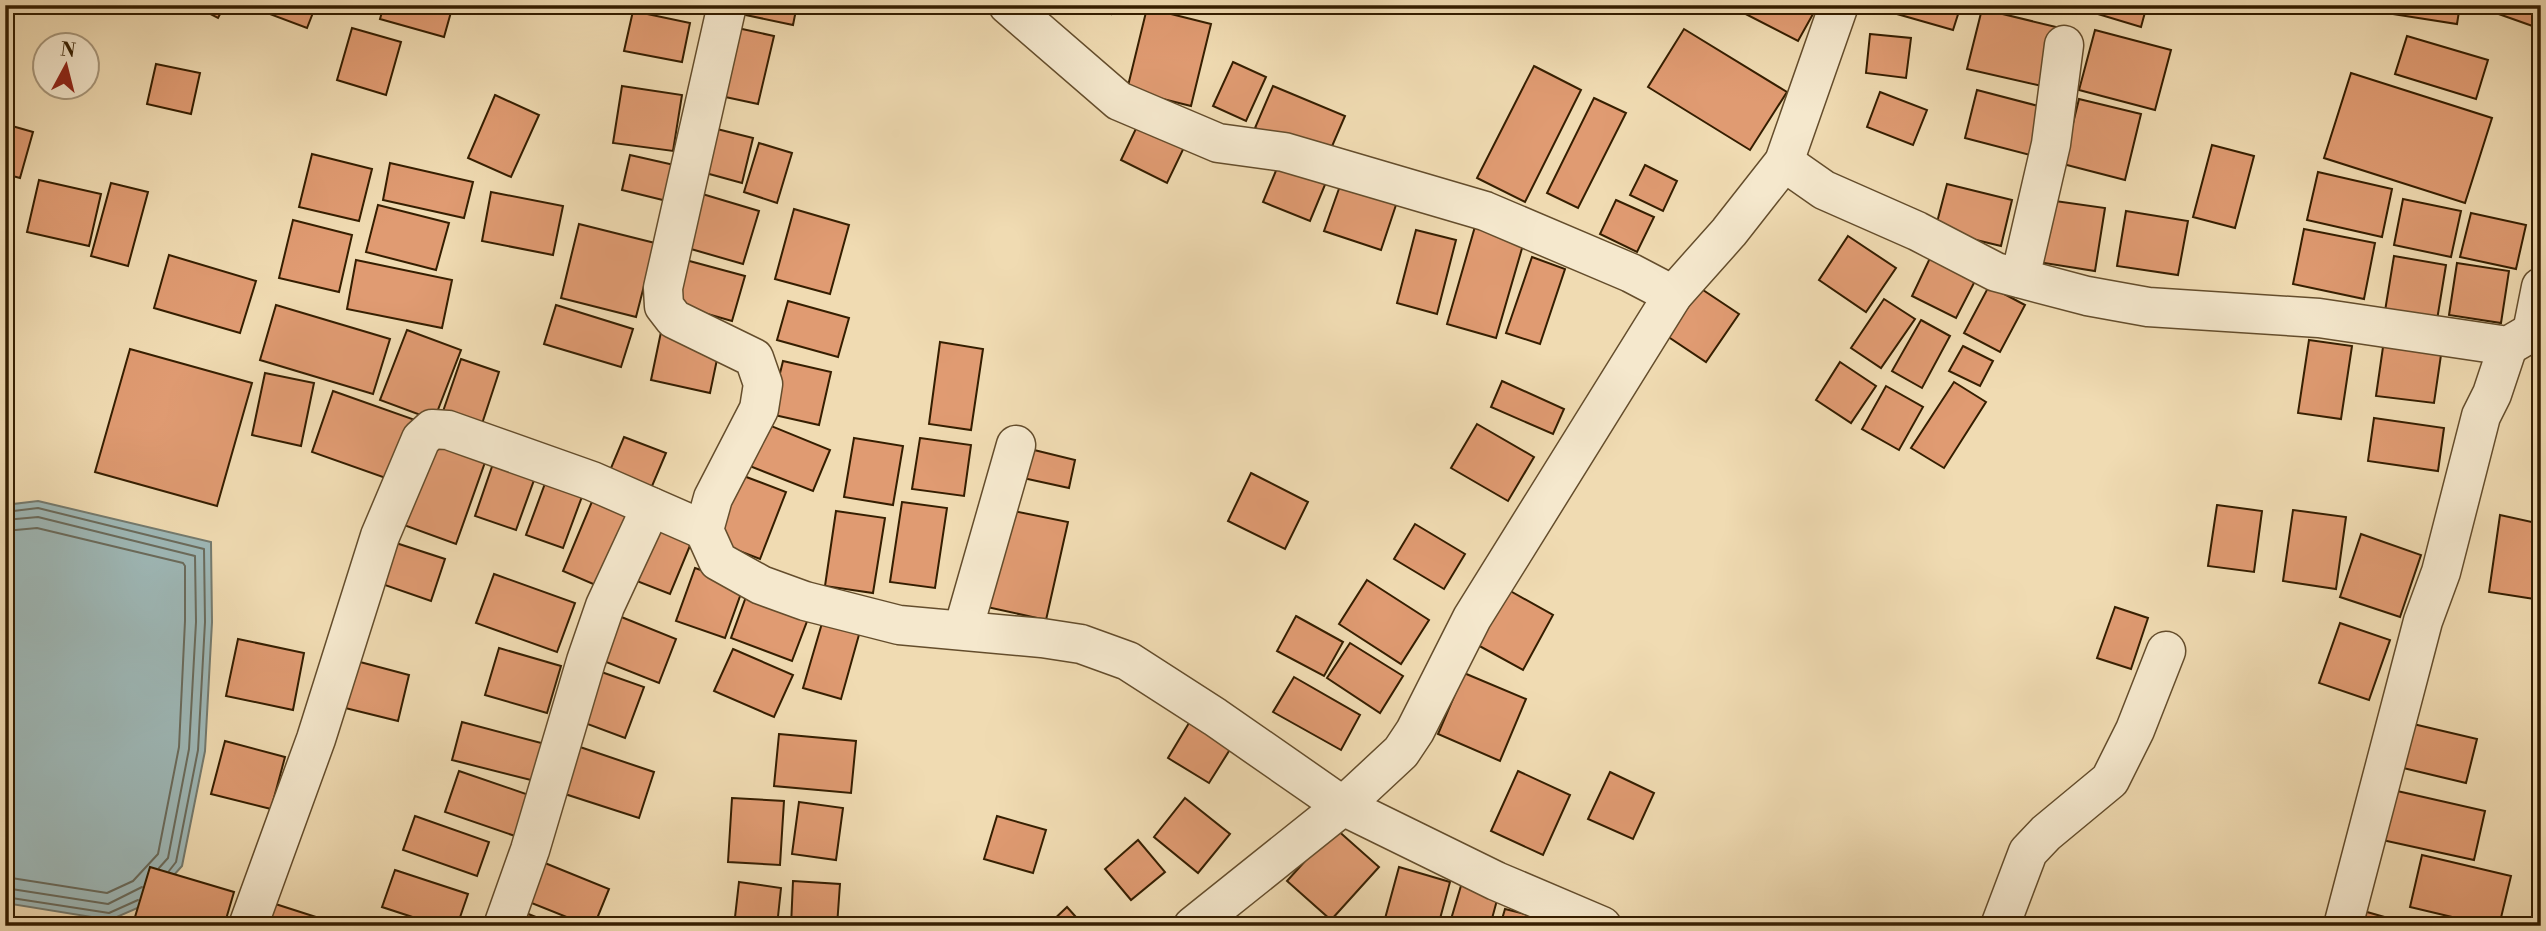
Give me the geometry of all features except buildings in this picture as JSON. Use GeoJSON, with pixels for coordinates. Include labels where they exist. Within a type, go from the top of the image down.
{"type":"FeatureCollection","features":[{"type":"Feature","properties":{"kind":"street"},"geometry":{"type":"LineString","coordinates":[[727,5],[663,288],[664,306],[674,319],[754,358],[763,384],[759,409],[713,498],[704,530],[718,561],[761,585],[805,601],[900,625],[1081,644],[1128,660],[1343,806],[1496,881],[1602,926]]}},
{"type":"Feature","properties":{"kind":"street"},"geometry":{"type":"LineString","coordinates":[[1008,5],[1119,101],[1218,143],[1284,152],[1485,211],[1632,273],[1673,295]]}},
{"type":"Feature","properties":{"kind":"street"},"geometry":{"type":"LineString","coordinates":[[1193,926],[1343,806],[1401,752],[1415,731],[1472,618],[1673,295],[1729,232],[1784,162],[1839,5]]}},
{"type":"Feature","properties":{"kind":"street"},"geometry":{"type":"LineString","coordinates":[[2020,278],[2051,144],[2064,45]]}},
{"type":"Feature","properties":{"kind":"street"},"geometry":{"type":"LineString","coordinates":[[1784,162],[1824,190],[1917,231],[1996,272],[2087,296],[2148,307],[2319,318],[2527,337]]}},
{"type":"Feature","properties":{"kind":"street"},"geometry":{"type":"LineString","coordinates":[[2343,926],[2420,633],[2441,572],[2481,416],[2527,337],[2541,287]]}},
{"type":"Feature","properties":{"kind":"street"},"geometry":{"type":"LineString","coordinates":[[248,926],[313,750],[380,536],[421,439],[432,429],[448,430],[592,481],[704,530]]}},
{"type":"Feature","properties":{"kind":"street"},"geometry":{"type":"LineString","coordinates":[[963,630],[1016,444]]}},
{"type":"Feature","properties":{"kind":"street"},"geometry":{"type":"LineString","coordinates":[[503,926],[530,850],[605,606],[651,507]]}},
{"type":"Feature","properties":{"kind":"street"},"geometry":{"type":"LineString","coordinates":[[2000,926],[2028,852],[2046,833],[2110,780],[2135,730],[2166,651]]}},
{"type":"Feature","properties":{"kind":"water"},"geometry":{"type":"Polygon","coordinates":[[[38,501],[211,542],[212,622],[205,751],[182,866],[149,903],[110,920],[5,903],[5,505],[38,501]]]}}]}
